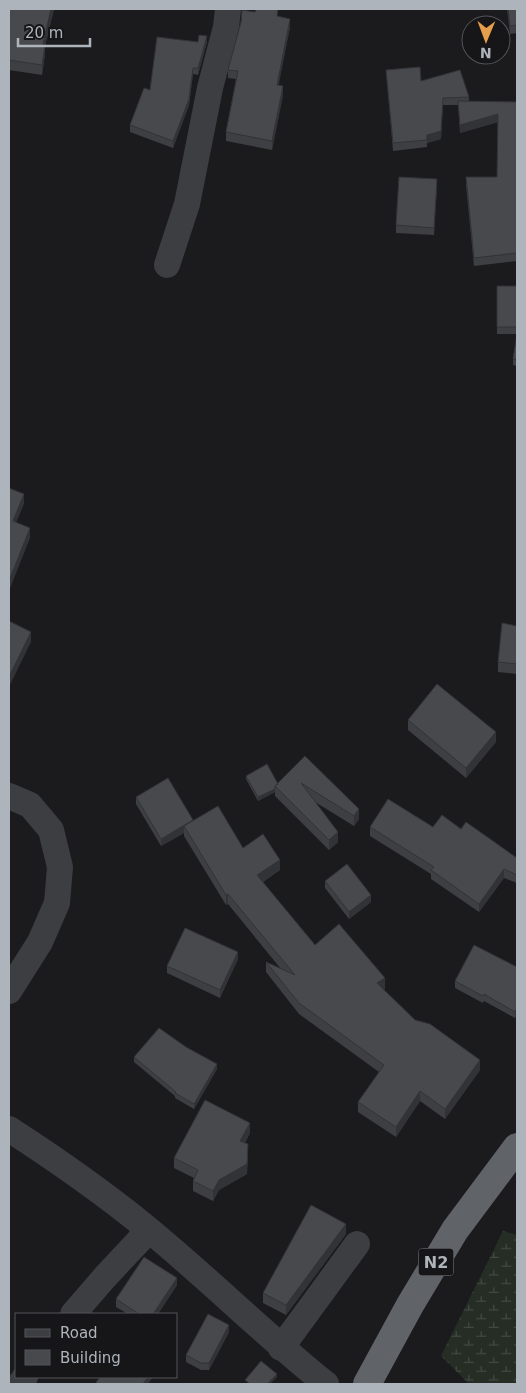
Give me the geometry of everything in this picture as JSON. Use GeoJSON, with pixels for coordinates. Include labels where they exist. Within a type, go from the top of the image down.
{"type":"FeatureCollection","features":[{"type":"Feature","properties":{"kind":"highway","name":"N2"},"geometry":{"type":"LineString","coordinates":[[367,1384],[410,1305],[455,1230],[517,1147]]}},
{"type":"Feature","properties":{"kind":"street"},"geometry":{"type":"LineString","coordinates":[[167,265],[187,204],[210,88],[226,27],[228,9]]}},
{"type":"Feature","properties":{"kind":"street"},"geometry":{"type":"LineString","coordinates":[[9,796],[30,805],[51,830],[60,867],[57,903],[40,942],[9,991]]}},
{"type":"Feature","properties":{"kind":"street"},"geometry":{"type":"LineString","coordinates":[[9,1129],[106,1196],[149,1230],[281,1348],[326,1384]]}},
{"type":"Feature","properties":{"kind":"street"},"geometry":{"type":"LineString","coordinates":[[74,1313],[149,1230]]}},
{"type":"Feature","properties":{"kind":"street"},"geometry":{"type":"LineString","coordinates":[[281,1348],[357,1244]]}},
{"type":"Feature","properties":{"kind":"green space"},"geometry":{"type":"Polygon","coordinates":[[[503,1231],[517,1235],[517,1384],[469,1384],[441,1356],[503,1231]]]}},
{"type":"Feature","properties":{"kind":"building"},"geometry":{"type":"Polygon","coordinates":[[[9,9],[51,9],[43,44],[45,45],[42,65],[9,60],[9,9]]]}},
{"type":"Feature","properties":{"kind":"building"},"geometry":{"type":"Polygon","coordinates":[[[256,9],[278,9],[277,16],[290,19],[277,85],[283,86],[272,141],[226,132],[238,71],[228,70],[241,22],[242,10],[255,12],[256,9]]]}},
{"type":"Feature","properties":{"kind":"building"},"geometry":{"type":"Polygon","coordinates":[[[508,9],[517,9],[517,25],[511,26],[511,15],[509,15],[508,9]]]}},
{"type":"Feature","properties":{"kind":"building"},"geometry":{"type":"Polygon","coordinates":[[[199,35],[207,36],[198,68],[193,68],[189,99],[173,141],[130,125],[144,88],[150,90],[157,37],[198,42],[199,35]]]}},
{"type":"Feature","properties":{"kind":"building"},"geometry":{"type":"Polygon","coordinates":[[[420,67],[421,81],[460,70],[469,97],[443,98],[441,131],[427,135],[427,140],[393,143],[386,70],[420,67]]]}},
{"type":"Feature","properties":{"kind":"building"},"geometry":{"type":"Polygon","coordinates":[[[458,101],[517,102],[517,253],[474,258],[466,177],[497,177],[498,114],[460,125],[458,101]]]}},
{"type":"Feature","properties":{"kind":"building"},"geometry":{"type":"Polygon","coordinates":[[[399,177],[437,179],[434,228],[396,225],[399,177]]]}},
{"type":"Feature","properties":{"kind":"building"},"geometry":{"type":"Polygon","coordinates":[[[497,286],[517,286],[517,327],[497,327],[497,286]]]}},
{"type":"Feature","properties":{"kind":"building"},"geometry":{"type":"Polygon","coordinates":[[[517,334],[517,359],[513,359],[517,334]]]}},
{"type":"Feature","properties":{"kind":"building"},"geometry":{"type":"Polygon","coordinates":[[[9,488],[24,494],[13,521],[30,528],[9,581],[9,488]]]}},
{"type":"Feature","properties":{"kind":"building"},"geometry":{"type":"Polygon","coordinates":[[[9,621],[31,632],[9,677],[9,621]]]}},
{"type":"Feature","properties":{"kind":"building"},"geometry":{"type":"Polygon","coordinates":[[[502,623],[517,626],[517,664],[498,662],[502,623]]]}},
{"type":"Feature","properties":{"kind":"building"},"geometry":{"type":"Polygon","coordinates":[[[437,684],[496,732],[466,768],[408,720],[437,684]]]}},
{"type":"Feature","properties":{"kind":"building"},"geometry":{"type":"Polygon","coordinates":[[[305,756],[359,809],[354,816],[301,783],[338,832],[329,840],[275,786],[305,756]]]}},
{"type":"Feature","properties":{"kind":"building"},"geometry":{"type":"Polygon","coordinates":[[[267,764],[278,784],[275,786],[275,789],[258,797],[246,776],[267,764]]]}},
{"type":"Feature","properties":{"kind":"building"},"geometry":{"type":"Polygon","coordinates":[[[168,778],[193,820],[161,839],[136,797],[168,778]]]}},
{"type":"Feature","properties":{"kind":"building"},"geometry":{"type":"Polygon","coordinates":[[[388,799],[433,827],[442,815],[461,829],[466,822],[517,858],[517,875],[504,869],[479,904],[431,870],[434,867],[370,827],[388,799]]]}},
{"type":"Feature","properties":{"kind":"building"},"geometry":{"type":"Polygon","coordinates":[[[218,806],[243,848],[263,834],[280,860],[257,875],[315,945],[339,924],[385,978],[377,983],[415,1020],[430,1024],[480,1060],[445,1109],[420,1091],[396,1127],[358,1102],[384,1065],[299,1003],[266,962],[295,975],[228,894],[226,895],[184,826],[218,806]]]}},
{"type":"Feature","properties":{"kind":"building"},"geometry":{"type":"Polygon","coordinates":[[[347,864],[371,895],[349,912],[325,881],[347,864]]]}},
{"type":"Feature","properties":{"kind":"building"},"geometry":{"type":"Polygon","coordinates":[[[185,928],[238,952],[220,990],[167,966],[185,928]]]}},
{"type":"Feature","properties":{"kind":"building"},"geometry":{"type":"Polygon","coordinates":[[[474,945],[517,967],[517,1008],[515,1012],[484,994],[483,996],[455,981],[474,945]]]}},
{"type":"Feature","properties":{"kind":"building"},"geometry":{"type":"Polygon","coordinates":[[[159,1028],[186,1047],[217,1064],[194,1104],[175,1093],[134,1057],[159,1028]]]}},
{"type":"Feature","properties":{"kind":"building"},"geometry":{"type":"Polygon","coordinates":[[[205,1100],[250,1123],[240,1141],[248,1144],[247,1164],[219,1180],[213,1191],[193,1181],[198,1170],[174,1158],[205,1100]]]}},
{"type":"Feature","properties":{"kind":"building"},"geometry":{"type":"Polygon","coordinates":[[[311,1205],[346,1224],[286,1305],[263,1293],[311,1205]]]}},
{"type":"Feature","properties":{"kind":"building"},"geometry":{"type":"Polygon","coordinates":[[[144,1257],[177,1278],[154,1313],[137,1313],[116,1299],[144,1257]]]}},
{"type":"Feature","properties":{"kind":"building"},"geometry":{"type":"Polygon","coordinates":[[[208,1314],[229,1325],[209,1363],[201,1363],[186,1355],[208,1314]]]}},
{"type":"Feature","properties":{"kind":"building"},"geometry":{"type":"Polygon","coordinates":[[[261,1361],[277,1374],[267,1384],[250,1384],[245,1380],[261,1361]]]}},
{"type":"Feature","properties":{"kind":"building"},"geometry":{"type":"Polygon","coordinates":[[[99,1378],[147,1378],[143,1384],[95,1384],[99,1378]]]}}]}
